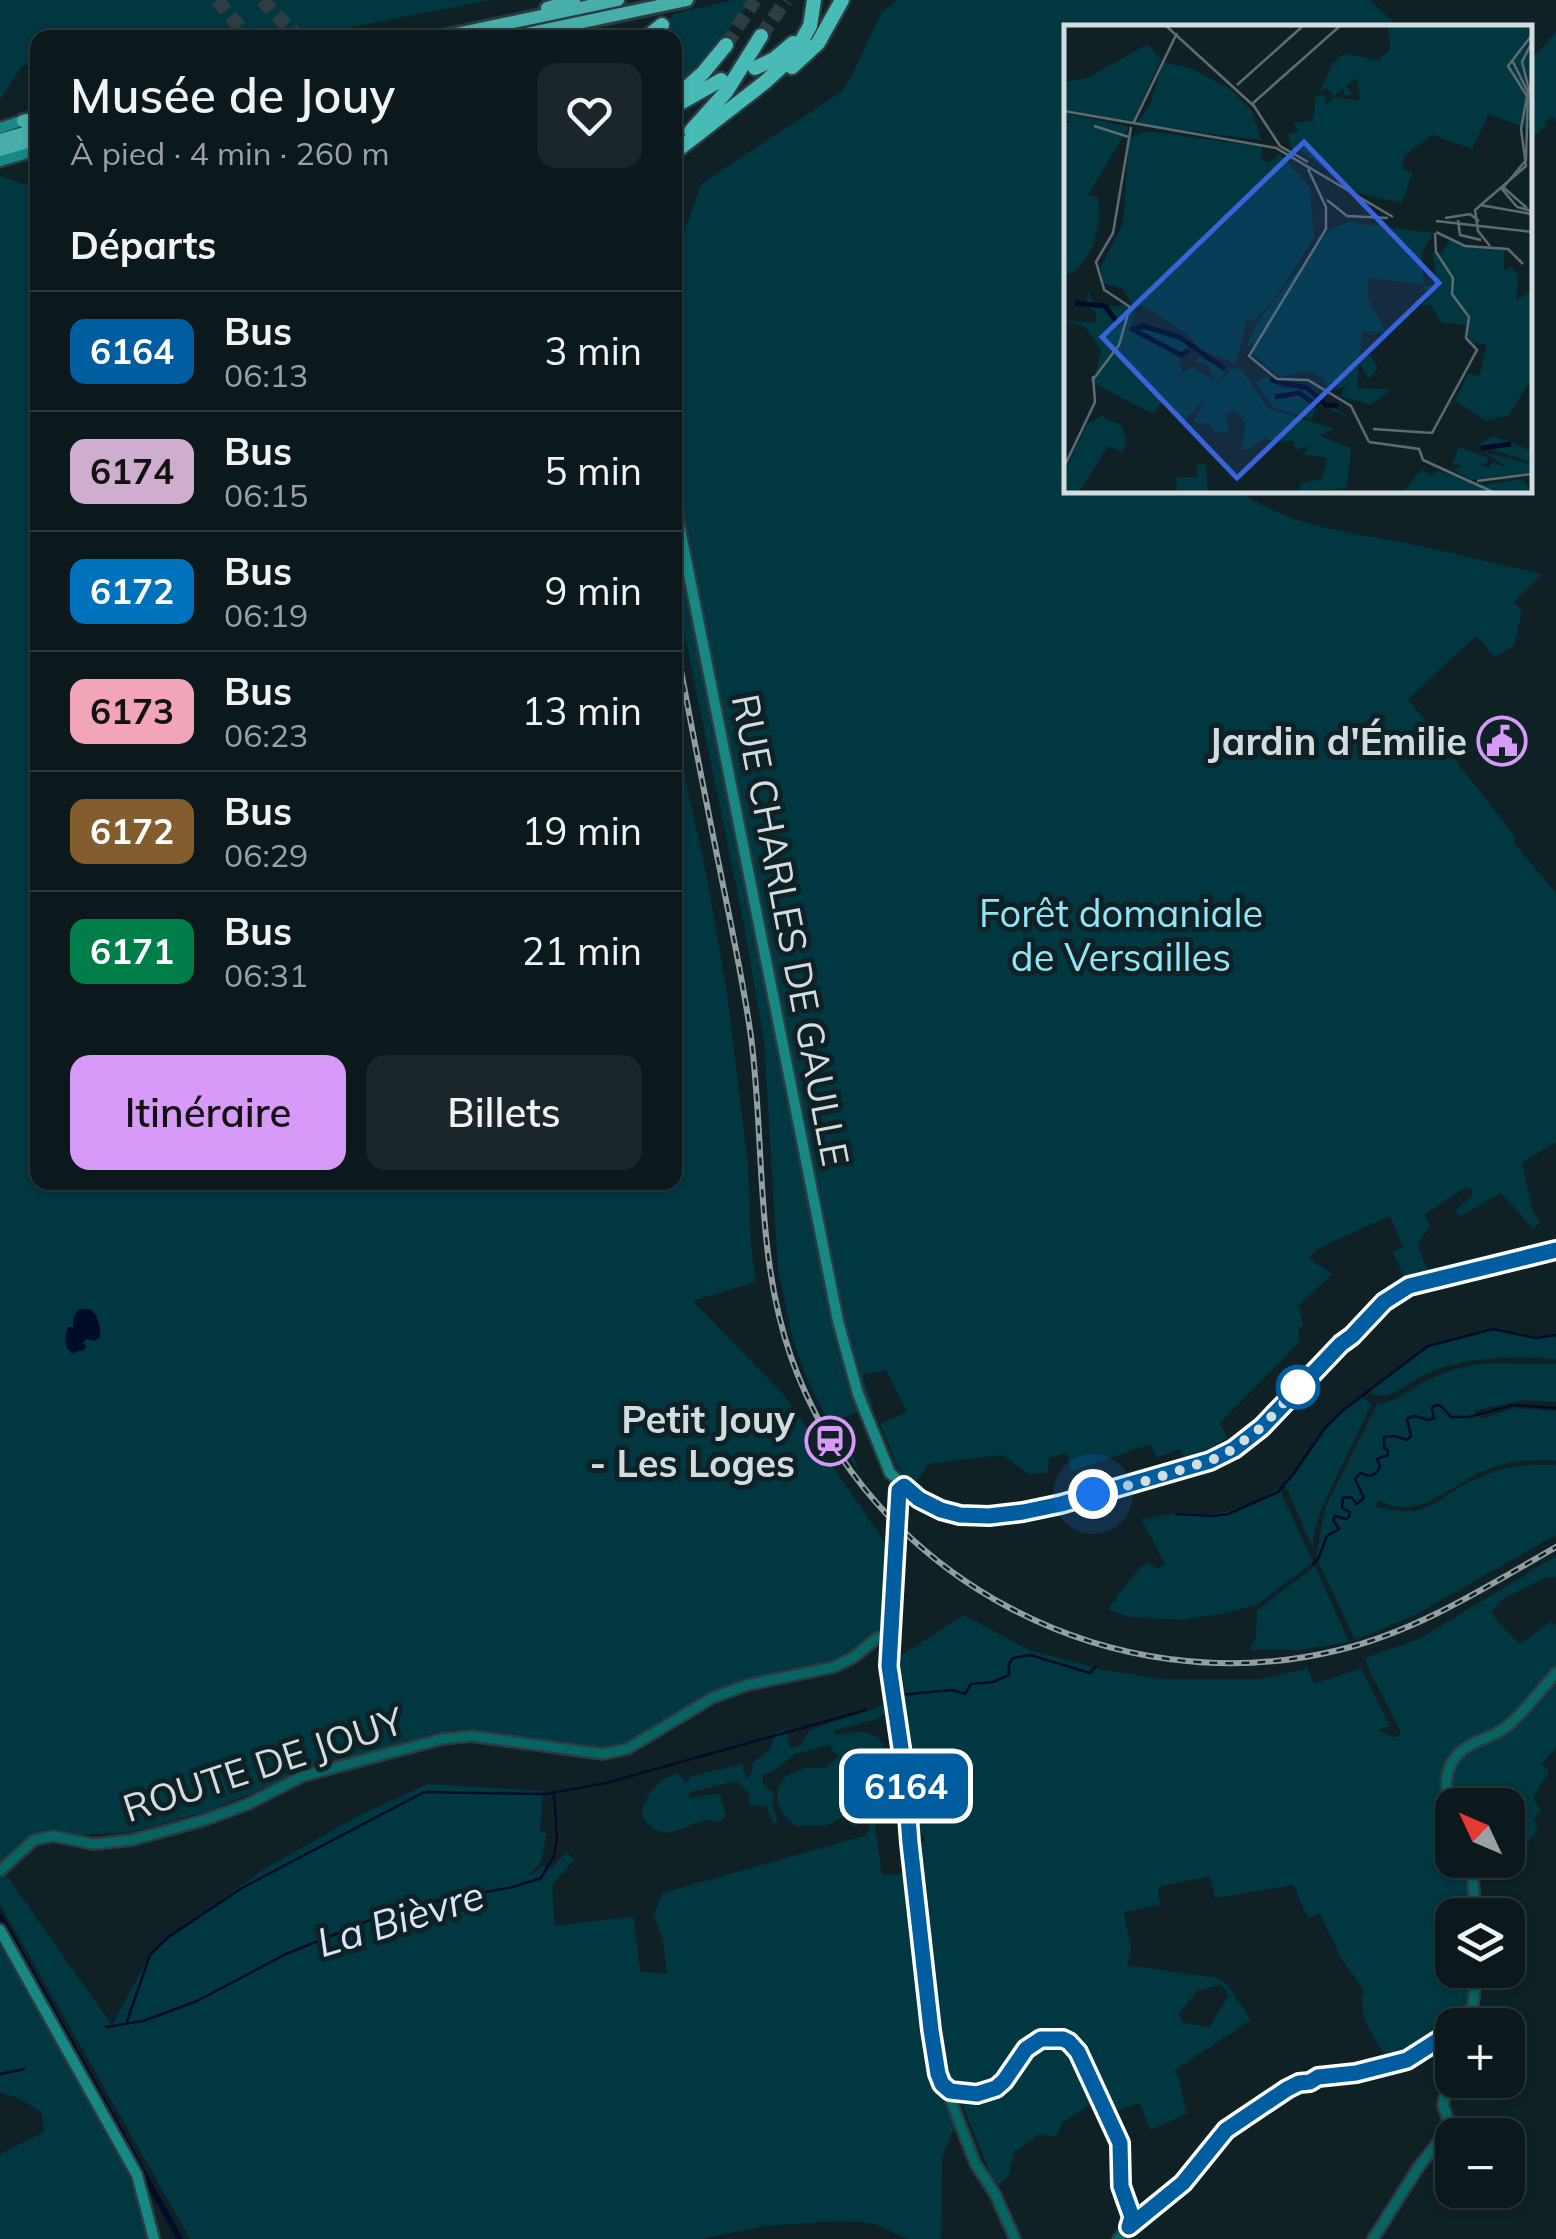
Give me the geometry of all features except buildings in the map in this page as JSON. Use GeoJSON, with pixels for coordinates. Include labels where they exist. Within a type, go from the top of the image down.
{"type":"FeatureCollection","features":[{"type":"Feature","properties":{"kind":"highway"},"geometry":{"type":"LineString","coordinates":[[527,18],[536,11],[574,0]]}},
{"type":"Feature","properties":{"kind":"highway"},"geometry":{"type":"LineString","coordinates":[[473,30],[618,0]]}},
{"type":"Feature","properties":{"kind":"highway"},"geometry":{"type":"LineString","coordinates":[[545,30],[687,0]]}},
{"type":"Feature","properties":{"kind":"highway"},"geometry":{"type":"LineString","coordinates":[[756,68],[782,54],[794,40],[802,26],[806,0]]}},
{"type":"Feature","properties":{"kind":"highway"},"geometry":{"type":"LineString","coordinates":[[714,123],[792,56],[810,26],[814,0]]}},
{"type":"Feature","properties":{"kind":"highway"},"geometry":{"type":"LineString","coordinates":[[682,147],[813,49],[842,0]]}},
{"type":"Feature","properties":{"kind":"highway"},"geometry":{"type":"LineString","coordinates":[[656,30],[662,25]]}},
{"type":"Feature","properties":{"kind":"highway"},"geometry":{"type":"LineString","coordinates":[[682,138],[716,105],[761,36]]}},
{"type":"Feature","properties":{"kind":"highway"},"geometry":{"type":"LineString","coordinates":[[682,92],[726,45]]}},
{"type":"Feature","properties":{"kind":"highway"},"geometry":{"type":"LineString","coordinates":[[682,102],[721,80]]}},
{"type":"Feature","properties":{"kind":"highway"},"geometry":{"type":"LineString","coordinates":[[0,140],[30,131]]}},
{"type":"Feature","properties":{"kind":"highway"},"geometry":{"type":"LineString","coordinates":[[0,150],[30,141]]}},
{"type":"Feature","properties":{"kind":"main road"},"geometry":{"type":"LineString","coordinates":[[0,128],[30,119]]}},
{"type":"Feature","properties":{"kind":"main road"},"geometry":{"type":"LineString","coordinates":[[0,161],[30,152]]}},
{"type":"Feature","properties":{"kind":"main road","name":"RUE CHARLES DE GAULLE"},"geometry":{"type":"LineString","coordinates":[[682,539],[838,1321],[871,1429],[887,1468],[901,1482]]}},
{"type":"Feature","properties":{"kind":"main road"},"geometry":{"type":"LineString","coordinates":[[901,1482],[923,1501],[952,1514],[976,1517],[1069,1502],[1210,1461],[1234,1449],[1278,1411],[1382,1298],[1398,1289],[1556,1248]]}},
{"type":"Feature","properties":{"kind":"main road"},"geometry":{"type":"LineString","coordinates":[[0,1930],[140,2183],[154,2239]]}},
{"type":"Feature","properties":{"kind":"street"},"geometry":{"type":"LineString","coordinates":[[901,1482],[890,1676],[905,1775],[938,2074],[950,2091],[987,2092],[1004,2081],[1034,2043],[1048,2038],[1069,2042],[1078,2052],[1120,2143],[1121,2186],[1132,2217],[1129,2227]]}},
{"type":"Feature","properties":{"kind":"street","name":"ROUTE DE JOUY"},"geometry":{"type":"LineString","coordinates":[[0,1871],[34,1840],[53,1836],[92,1844],[132,1840],[248,1804],[303,1776],[442,1739],[472,1736],[603,1754],[628,1749],[712,1698],[747,1685],[834,1667],[890,1633]]}},
{"type":"Feature","properties":{"kind":"street"},"geometry":{"type":"LineString","coordinates":[[1447,1788],[1450,1764],[1455,1757],[1470,1744],[1508,1727],[1556,1673]]}},
{"type":"Feature","properties":{"kind":"street"},"geometry":{"type":"LineString","coordinates":[[1118,2239],[1183,2183],[1226,2130],[1287,2089],[1318,2077],[1356,2073],[1407,2060],[1435,2042]]}},
{"type":"Feature","properties":{"kind":"street"},"geometry":{"type":"LineString","coordinates":[[950,2091],[975,2163],[1016,2239]]}},
{"type":"Feature","properties":{"kind":"street"},"geometry":{"type":"LineString","coordinates":[[1373,2239],[1446,2132],[1444,2098]]}},
{"type":"Feature","properties":{"kind":"green space"},"geometry":{"type":"Polygon","coordinates":[[[0,0],[491,0],[336,30],[30,30],[30,64],[22,66],[0,100],[0,0]]]}},
{"type":"Feature","properties":{"kind":"green space"},"geometry":{"type":"Polygon","coordinates":[[[734,0],[752,0],[707,58],[682,82],[682,30],[662,30],[673,14],[734,0]]]}},
{"type":"Feature","properties":{"kind":"green space","name":"Forêt domaniale de Versailles"},"geometry":{"type":"Polygon","coordinates":[[[898,0],[1370,0],[1397,25],[1064,25],[1064,492],[1241,492],[1277,512],[1319,526],[1543,574],[1514,602],[1522,611],[1514,646],[1495,657],[1476,636],[1408,699],[1516,838],[1513,842],[1556,893],[1556,1142],[1522,1163],[1533,1212],[1541,1222],[1533,1229],[1501,1193],[1461,1216],[1455,1211],[1473,1195],[1471,1187],[1425,1214],[1430,1227],[1420,1240],[1419,1249],[1430,1273],[1405,1280],[1393,1252],[1403,1247],[1390,1216],[1319,1248],[1309,1258],[1332,1274],[1299,1305],[1303,1326],[1299,1329],[1299,1342],[1220,1423],[1227,1437],[1219,1443],[1222,1449],[1188,1462],[1179,1449],[1156,1458],[1151,1444],[1071,1471],[1067,1453],[1049,1458],[1048,1473],[1029,1474],[1002,1455],[928,1464],[913,1487],[898,1468],[880,1424],[907,1412],[886,1370],[862,1375],[873,1406],[836,1420],[859,1469],[856,1468],[806,1376],[793,1340],[778,1271],[764,1042],[682,620],[682,237],[702,183],[841,92],[882,12],[898,0]]]}},
{"type":"Feature","properties":{"kind":"green space"},"geometry":{"type":"Polygon","coordinates":[[[1556,32],[1556,121],[1552,117],[1544,123],[1546,127],[1531,137],[1531,60],[1556,32]]]}},
{"type":"Feature","properties":{"kind":"green space"},"geometry":{"type":"Polygon","coordinates":[[[0,176],[30,186],[30,1190],[682,1190],[682,763],[727,992],[748,1165],[756,1282],[693,1301],[784,1395],[893,1554],[886,1615],[875,1635],[858,1650],[815,1668],[723,1689],[621,1746],[601,1750],[575,1748],[460,1729],[436,1733],[306,1770],[209,1811],[130,1832],[79,1835],[48,1830],[32,1834],[0,1863],[0,176]]]}},
{"type":"Feature","properties":{"kind":"green space"},"geometry":{"type":"Polygon","coordinates":[[[1488,1330],[1556,1336],[1556,1359],[1472,1361],[1424,1375],[1389,1394],[1367,1392],[1426,1348],[1488,1330]]]}},
{"type":"Feature","properties":{"kind":"green space"},"geometry":{"type":"Polygon","coordinates":[[[1490,1363],[1556,1364],[1556,1402],[1525,1400],[1473,1411],[1481,1419],[1515,1408],[1556,1411],[1556,1461],[1520,1461],[1494,1467],[1421,1505],[1393,1506],[1378,1500],[1375,1506],[1421,1509],[1497,1471],[1556,1465],[1556,1535],[1413,1616],[1355,1640],[1316,1557],[1325,1508],[1377,1404],[1397,1398],[1443,1373],[1490,1363]]]}},
{"type":"Feature","properties":{"kind":"green space"},"geometry":{"type":"Polygon","coordinates":[[[1361,1397],[1372,1404],[1321,1509],[1313,1549],[1285,1485],[1325,1429],[1361,1397]]]}},
{"type":"Feature","properties":{"kind":"green space"},"geometry":{"type":"Polygon","coordinates":[[[1279,1488],[1313,1562],[1257,1605],[1183,1620],[1129,1617],[1108,1609],[1147,1562],[1158,1569],[1165,1564],[1141,1519],[1176,1513],[1226,1512],[1279,1488]]]}},
{"type":"Feature","properties":{"kind":"green space"},"geometry":{"type":"Polygon","coordinates":[[[1556,1556],[1556,1577],[1545,1578],[1500,1601],[1491,1611],[1520,1644],[1550,1622],[1556,1625],[1556,1668],[1502,1726],[1460,1748],[1450,1758],[1442,1776],[1443,1788],[1435,1788],[1435,1878],[1469,1878],[1471,1898],[1435,1898],[1435,1988],[1472,1988],[1466,2008],[1435,2008],[1435,2039],[1390,2062],[1365,2019],[1364,1991],[1341,1958],[1320,1914],[1308,1918],[1293,1885],[1215,1898],[1210,1876],[1158,1887],[1160,1905],[1124,1912],[1131,1949],[1127,1965],[1218,1978],[1226,1983],[1251,2020],[1175,2070],[1187,2114],[1150,2130],[1140,2103],[1111,2113],[1097,2100],[1062,2123],[1056,2137],[1039,2135],[1014,2152],[1009,2175],[996,2188],[961,2101],[946,2077],[912,1845],[925,1838],[915,1825],[895,1659],[964,1615],[1029,1650],[1100,1669],[1162,1679],[1262,1679],[1307,1668],[1314,1684],[1361,1668],[1390,1726],[1378,1730],[1398,1736],[1401,1732],[1365,1658],[1419,1639],[1556,1556]],[[1219,1985],[1197,1991],[1179,2014],[1182,2022],[1209,2028],[1228,1996],[1227,1990],[1219,1985]]]}},
{"type":"Feature","properties":{"kind":"green space"},"geometry":{"type":"Polygon","coordinates":[[[1315,1566],[1349,1642],[1298,1650],[1250,1650],[1256,1636],[1257,1610],[1315,1566]]]}},
{"type":"Feature","properties":{"kind":"green space"},"geometry":{"type":"Polygon","coordinates":[[[1556,1678],[1556,1748],[1542,1764],[1549,1772],[1533,1797],[1541,1812],[1533,1820],[1538,1829],[1525,1846],[1525,1788],[1451,1788],[1449,1779],[1459,1755],[1496,1737],[1556,1678]]]}},
{"type":"Feature","properties":{"kind":"green space"},"geometry":{"type":"Polygon","coordinates":[[[883,1705],[885,1714],[877,1719],[833,1731],[836,1735],[867,1733],[879,1739],[885,1750],[884,1777],[871,1806],[856,1826],[851,1825],[847,1815],[825,1826],[795,1826],[781,1811],[777,1799],[785,1777],[805,1768],[825,1768],[840,1755],[830,1745],[795,1754],[762,1775],[763,1784],[774,1794],[772,1806],[778,1822],[773,1823],[766,1806],[750,1805],[748,1792],[738,1783],[741,1780],[688,1795],[691,1798],[720,1793],[726,1816],[719,1822],[708,1820],[660,1832],[641,1815],[653,1789],[669,1776],[677,1773],[687,1782],[691,1776],[742,1764],[746,1779],[753,1763],[771,1748],[774,1734],[783,1730],[789,1735],[791,1748],[800,1745],[810,1730],[883,1705]]]}},
{"type":"Feature","properties":{"kind":"green space"},"geometry":{"type":"Polygon","coordinates":[[[428,1784],[543,1791],[540,1832],[547,1833],[540,1865],[527,1875],[542,1866],[552,1868],[566,1852],[574,1860],[552,1885],[555,1926],[634,1918],[640,1971],[667,1974],[663,1941],[654,1915],[662,1893],[867,1835],[873,1812],[882,1875],[909,1874],[932,2077],[956,2124],[942,2157],[941,2239],[908,2239],[872,2223],[839,2221],[765,2226],[701,2239],[190,2239],[0,1904],[0,1878],[5,1873],[112,2025],[152,1951],[264,1869],[362,1814],[428,1784]]]}},
{"type":"Feature","properties":{"kind":"green space"},"geometry":{"type":"Polygon","coordinates":[[[0,1942],[128,2168],[148,2239],[0,2239],[0,2154],[44,2132],[42,2113],[0,2092],[0,1942]]]}},
{"type":"Feature","properties":{"kind":"shaded area"},"geometry":{"type":"Polygon","coordinates":[[[78,1309],[93,1311],[100,1337],[95,1341],[86,1339],[84,1350],[72,1353],[66,1345],[66,1334],[68,1327],[73,1327],[78,1309]]]}},
{"type":"Feature","properties":{"kind":"waterway"},"geometry":{"type":"LineString","coordinates":[[1176,1514],[1228,1514],[1278,1492],[1342,1411],[1428,1346],[1493,1329],[1536,1338],[1556,1335]]}},
{"type":"Feature","properties":{"kind":"waterway","name":"La Bièvre"},"geometry":{"type":"LineString","coordinates":[[1313,1564],[1327,1536],[1339,1529],[1333,1520],[1335,1516],[1349,1517],[1350,1512],[1342,1508],[1343,1498],[1351,1497],[1357,1504],[1364,1498],[1355,1479],[1360,1473],[1372,1475],[1378,1470],[1377,1459],[1388,1455],[1384,1437],[1407,1440],[1411,1436],[1407,1419],[1410,1417],[1434,1418],[1432,1408],[1436,1405],[1451,1417],[1469,1417],[1513,1405],[1556,1408]]}},
{"type":"Feature","properties":{"kind":"waterway","name":"La Bièvre"},"geometry":{"type":"LineString","coordinates":[[900,1695],[952,1690],[965,1694],[971,1684],[993,1682],[1009,1675],[1013,1658],[1030,1655],[1090,1673],[1096,1666]]}},
{"type":"Feature","properties":{"kind":"waterway","name":"La Bièvre"},"geometry":{"type":"LineString","coordinates":[[126,2024],[150,1955],[167,1938],[242,1888],[424,1792],[546,1794],[606,1783],[866,1710]]}},
{"type":"Feature","properties":{"kind":"waterway","name":"La Bièvre"},"geometry":{"type":"LineString","coordinates":[[106,2027],[143,2021],[197,2001],[286,1954],[390,1912],[541,1878],[554,1856],[557,1839],[554,1794]]}},
{"type":"Feature","properties":{"kind":"waterway"},"geometry":{"type":"LineString","coordinates":[[0,1916],[180,2239]]}},
{"type":"Feature","properties":{"kind":"waterway","name":"La Bièvre"},"geometry":{"type":"LineString","coordinates":[[0,2074],[24,2069]]}},
{"type":"Feature","properties":{"kind":"tunnel"},"geometry":{"type":"LineString","coordinates":[[217,0],[242,30]]}},
{"type":"Feature","properties":{"kind":"tunnel"},"geometry":{"type":"LineString","coordinates":[[262,0],[291,30]]}},
{"type":"Feature","properties":{"kind":"tunnel"},"geometry":{"type":"LineString","coordinates":[[726,45],[755,0]]}},
{"type":"Feature","properties":{"kind":"tunnel"},"geometry":{"type":"LineString","coordinates":[[761,36],[786,0]]}},
{"type":"Feature","properties":{"kind":"railway"},"geometry":{"type":"LineString","coordinates":[[682,674],[748,1018],[766,1239],[780,1318],[791,1357],[828,1436],[878,1504],[939,1562],[1010,1608],[1087,1640],[1169,1659],[1254,1663],[1368,1642],[1451,1606],[1556,1547]]}},
{"type":"Feature","properties":{"kind":"bus line","name":"6164"},"geometry":{"type":"LineString","coordinates":[[1435,2043],[1407,2060],[1356,2073],[1318,2077],[1287,2089],[1220,2135],[1183,2183],[1129,2227],[1132,2217],[1122,2193],[1120,2143],[1078,2052],[1069,2042],[1048,2038],[1034,2043],[1004,2081],[987,2092],[950,2091],[942,2084],[931,2030],[905,1775],[889,1666],[899,1490],[904,1486],[923,1501],[952,1514],[989,1516],[1061,1504],[1210,1461],[1234,1449],[1262,1427],[1384,1302],[1409,1286],[1556,1250]]}},
{"type":"Feature","properties":{"kind":"place","name":"Jardin d'Émilie"},"geometry":{"type":"Point","coordinates":[1502,741]}},
{"type":"Feature","properties":{"kind":"place","name":"Petit Jouy - Les Loges"},"geometry":{"type":"Point","coordinates":[830,1441]}},
{"type":"Feature","properties":{"kind":"route"},"geometry":{"type":"LineString","coordinates":[[1093,1494],[1223,1456],[1262,1427],[1298,1387]]}}]}
